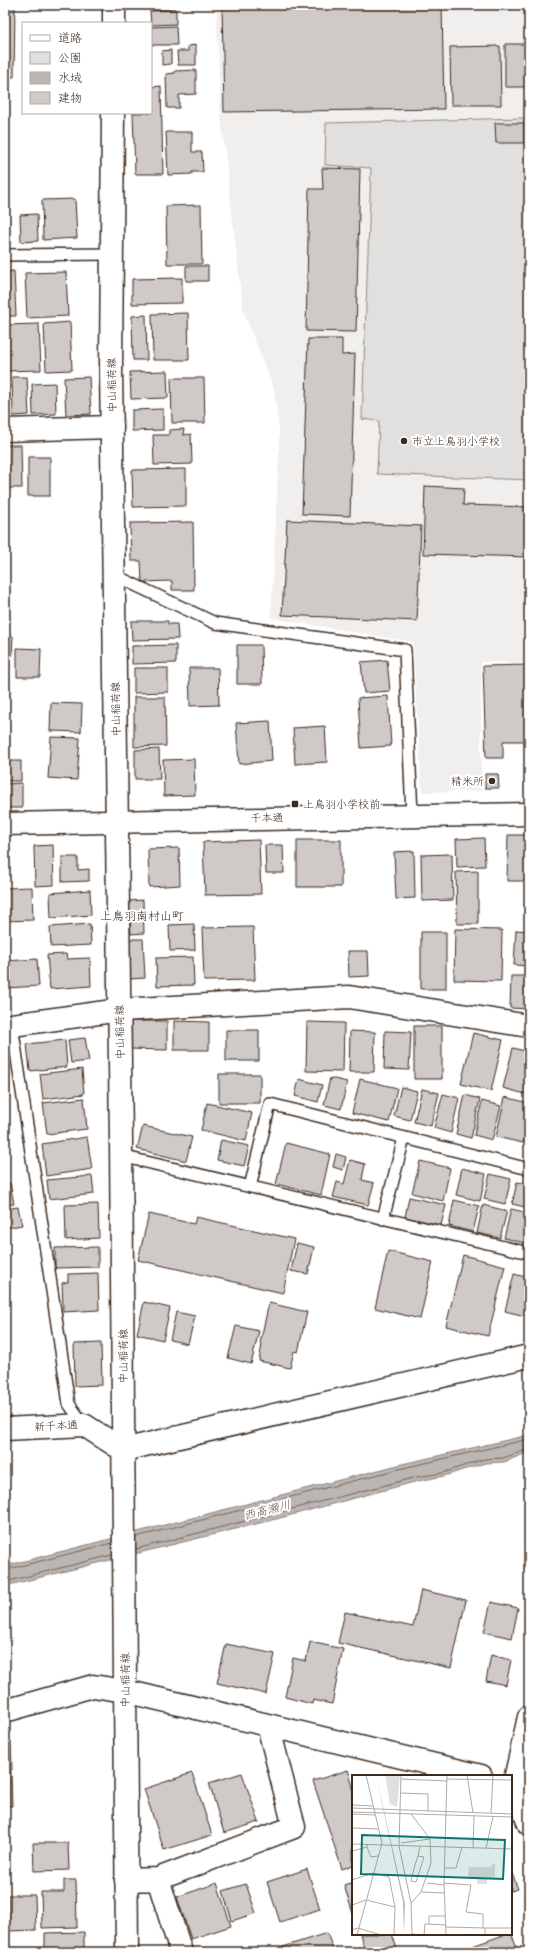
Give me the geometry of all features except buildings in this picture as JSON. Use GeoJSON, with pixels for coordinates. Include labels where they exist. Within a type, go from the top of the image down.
{"type":"FeatureCollection","features":[{"type":"Feature","properties":{"kind":"street"},"geometry":{"type":"LineString","coordinates":[[114,5],[114,22]]}},
{"type":"Feature","properties":{"kind":"street","name":"中山稲荷線"},"geometry":{"type":"LineString","coordinates":[[113,114],[112,427],[120,1010],[127,1952]]}},
{"type":"Feature","properties":{"kind":"street"},"geometry":{"type":"LineString","coordinates":[[5,430],[112,427]]}},
{"type":"Feature","properties":{"kind":"street","name":"千本通"},"geometry":{"type":"LineString","coordinates":[[5,824],[529,814]]}},
{"type":"Feature","properties":{"kind":"street"},"geometry":{"type":"LineString","coordinates":[[9,1026],[120,1010],[349,997],[529,1026]]}},
{"type":"Feature","properties":{"kind":"street"},"geometry":{"type":"LineString","coordinates":[[123,1460],[529,1356]]}},
{"type":"Feature","properties":{"kind":"street","name":"新千本通"},"geometry":{"type":"LineString","coordinates":[[5,1429],[84,1425],[123,1460]]}},
{"type":"Feature","properties":{"kind":"street"},"geometry":{"type":"LineString","coordinates":[[5,1711],[93,1686],[125,1691],[477,1775]]}},
{"type":"Feature","properties":{"kind":"street"},"geometry":{"type":"LineString","coordinates":[[529,1717],[518,1785],[529,1824]]}},
{"type":"Feature","properties":{"kind":"street"},"geometry":{"type":"LineString","coordinates":[[126,1880],[158,1879],[294,1827],[268,1725]]}},
{"type":"Feature","properties":{"kind":"street"},"geometry":{"type":"LineString","coordinates":[[158,1879],[181,1952]]}},
{"type":"Feature","properties":{"kind":"lane"},"geometry":{"type":"LineString","coordinates":[[5,255],[112,254]]}},
{"type":"Feature","properties":{"kind":"lane"},"geometry":{"type":"LineString","coordinates":[[114,576],[215,622],[405,650],[412,816]]}},
{"type":"Feature","properties":{"kind":"lane"},"geometry":{"type":"LineString","coordinates":[[9,1026],[69,1404],[84,1425]]}},
{"type":"Feature","properties":{"kind":"lane"},"geometry":{"type":"LineString","coordinates":[[250,1187],[270,1104],[529,1169]]}},
{"type":"Feature","properties":{"kind":"lane"},"geometry":{"type":"LineString","coordinates":[[383,1219],[404,1138]]}},
{"type":"Feature","properties":{"kind":"lane"},"geometry":{"type":"LineString","coordinates":[[121,1156],[529,1254]]}},
{"type":"Feature","properties":{"kind":"shaded area","name":"市立上鳥羽小学校"},"geometry":{"type":"Polygon","coordinates":[[[216,5],[529,5],[529,663],[481,662],[481,791],[422,792],[413,642],[271,618],[279,429],[274,390],[243,310],[221,117],[216,5]]]}},
{"type":"Feature","properties":{"kind":"green space"},"geometry":{"type":"Polygon","coordinates":[[[525,118],[527,203],[529,204],[529,480],[377,474],[379,421],[362,419],[371,168],[325,165],[326,123],[525,118]]]}},
{"type":"Feature","properties":{"kind":"water","name":"西高瀬川"},"geometry":{"type":"Polygon","coordinates":[[[529,1435],[529,1452],[504,1462],[485,1463],[444,1476],[418,1481],[284,1517],[5,1586],[5,1566],[398,1465],[529,1435]]]}},
{"type":"Feature","properties":{"kind":"place","name":"市立上鳥羽小学校"},"geometry":{"type":"Point","coordinates":[404,441]}},
{"type":"Feature","properties":{"kind":"place","name":"精米所"},"geometry":{"type":"Point","coordinates":[492,781]}},
{"type":"Feature","properties":{"kind":"place","name":"上鳥羽小学校前"},"geometry":{"type":"Point","coordinates":[295,804]}},
{"type":"Feature","properties":{"kind":"district","name":"上鳥羽南村山町"},"geometry":{"type":"Point","coordinates":[142,916]}}]}
